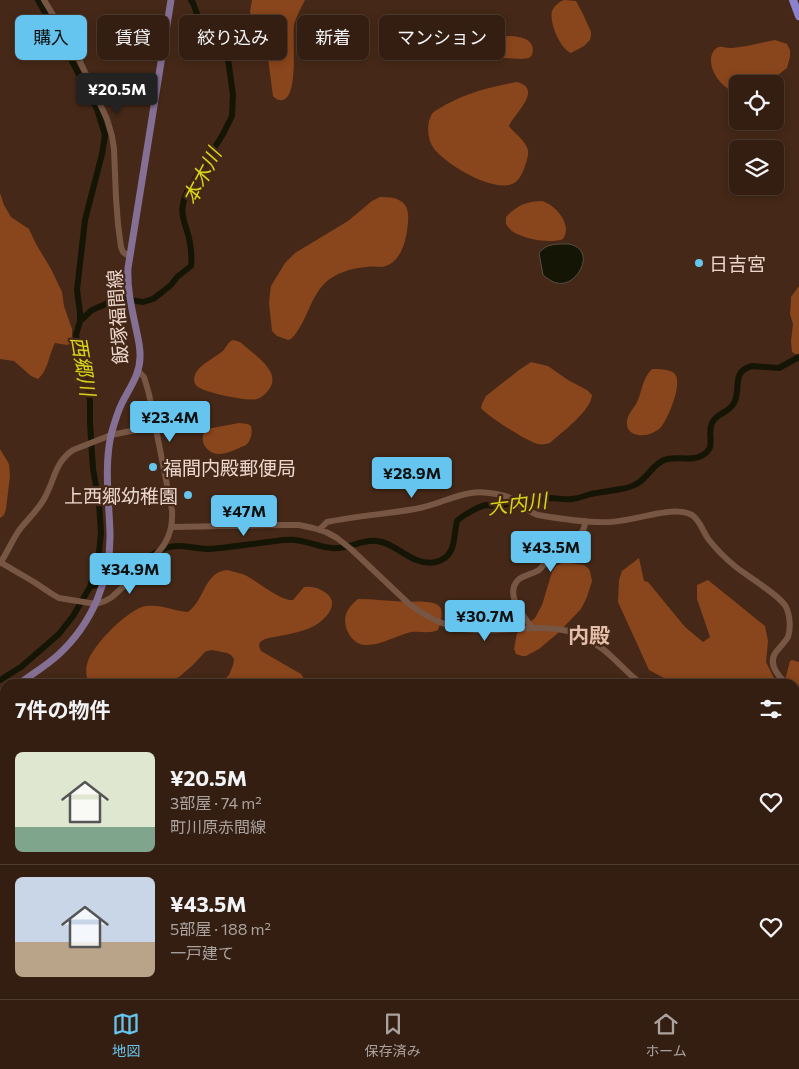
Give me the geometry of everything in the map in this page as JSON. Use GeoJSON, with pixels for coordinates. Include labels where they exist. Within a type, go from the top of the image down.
{"type":"FeatureCollection","features":[{"type":"Feature","properties":{"kind":"highway"},"geometry":{"type":"LineString","coordinates":[[793,0],[799,16]]}},
{"type":"Feature","properties":{"kind":"main road"},"geometry":{"type":"LineString","coordinates":[[44,0],[76,53],[108,119],[114,149],[120,239],[122,249],[130,257]]}},
{"type":"Feature","properties":{"kind":"main road","name":"飯塚福間線"},"geometry":{"type":"LineString","coordinates":[[26,679],[66,647],[80,630],[96,604],[108,563],[110,544],[107,477],[111,435],[121,405],[138,371],[140,360],[140,344],[130,300],[127,275],[171,0]]}},
{"type":"Feature","properties":{"kind":"main road"},"geometry":{"type":"LineString","coordinates":[[138,371],[144,377],[156,426],[172,510],[172,527],[161,550],[112,597],[105,602],[96,604],[56,597],[0,562],[20,529],[41,504],[63,458],[73,450],[111,435],[156,426]]}},
{"type":"Feature","properties":{"kind":"main road"},"geometry":{"type":"LineString","coordinates":[[319,530],[327,522],[417,509],[468,493],[504,495],[513,498],[532,513],[586,521],[616,522],[665,512],[692,515],[710,542],[727,560],[780,599],[786,607],[789,623],[788,635],[773,659],[775,670],[781,679]]}},
{"type":"Feature","properties":{"kind":"main road"},"geometry":{"type":"LineString","coordinates":[[532,628],[514,599],[514,587],[518,580],[539,570],[555,549],[581,533],[586,521]]}},
{"type":"Feature","properties":{"kind":"main road"},"geometry":{"type":"LineString","coordinates":[[172,527],[292,525],[319,530],[332,535],[345,544],[408,603],[433,620],[474,631],[532,628],[560,629],[584,637],[606,652],[636,679]]}},
{"type":"Feature","properties":{"kind":"shaded area"},"geometry":{"type":"Polygon","coordinates":[[[252,0],[305,0],[294,25],[293,78],[288,96],[283,100],[278,100],[273,96],[268,60],[287,60],[287,15],[251,15],[252,0]]]}},
{"type":"Feature","properties":{"kind":"shaded area"},"geometry":{"type":"Polygon","coordinates":[[[564,0],[576,1],[591,32],[590,40],[584,46],[571,53],[559,41],[552,22],[553,9],[564,0]]]}},
{"type":"Feature","properties":{"kind":"shaded area"},"geometry":{"type":"Polygon","coordinates":[[[505,37],[518,37],[530,42],[533,50],[532,55],[529,58],[522,59],[505,58],[505,37]]]}},
{"type":"Feature","properties":{"kind":"shaded area"},"geometry":{"type":"Polygon","coordinates":[[[775,40],[787,44],[790,50],[790,57],[787,68],[778,75],[729,75],[729,89],[719,80],[713,70],[711,58],[714,51],[720,47],[748,46],[775,40]]]}},
{"type":"Feature","properties":{"kind":"shaded area"},"geometry":{"type":"Polygon","coordinates":[[[517,82],[525,85],[528,90],[528,96],[509,126],[525,143],[528,152],[524,169],[517,181],[509,185],[500,185],[480,180],[450,163],[435,150],[430,142],[428,127],[430,118],[435,111],[471,94],[517,82]]]}},
{"type":"Feature","properties":{"kind":"shaded area"},"geometry":{"type":"Polygon","coordinates":[[[0,193],[11,217],[29,229],[51,269],[62,292],[64,306],[72,329],[72,341],[70,344],[55,343],[46,367],[38,379],[31,376],[14,361],[0,359],[0,193]]]}},
{"type":"Feature","properties":{"kind":"shaded area"},"geometry":{"type":"Polygon","coordinates":[[[380,197],[400,200],[408,211],[406,236],[403,248],[397,258],[382,267],[356,269],[334,276],[325,283],[315,296],[301,326],[291,339],[288,340],[277,336],[272,331],[269,303],[270,293],[271,286],[285,263],[295,253],[348,221],[372,201],[380,197]]]}},
{"type":"Feature","properties":{"kind":"shaded area"},"geometry":{"type":"Polygon","coordinates":[[[542,201],[553,207],[562,216],[566,228],[566,234],[563,239],[545,241],[525,237],[514,232],[506,224],[506,217],[518,207],[531,202],[542,201]]]}},
{"type":"Feature","properties":{"kind":"shaded area"},"geometry":{"type":"Polygon","coordinates":[[[569,244],[578,248],[582,253],[581,268],[571,280],[564,283],[553,282],[543,275],[539,253],[545,247],[569,244]]]}},
{"type":"Feature","properties":{"kind":"shaded area"},"geometry":{"type":"Polygon","coordinates":[[[799,286],[799,356],[792,352],[793,324],[790,314],[791,297],[799,286]]]}},
{"type":"Feature","properties":{"kind":"shaded area"},"geometry":{"type":"Polygon","coordinates":[[[233,340],[240,342],[255,354],[271,372],[271,386],[265,394],[257,399],[224,396],[205,390],[195,384],[194,380],[198,370],[223,351],[233,340]]]}},
{"type":"Feature","properties":{"kind":"shaded area"},"geometry":{"type":"Polygon","coordinates":[[[531,362],[548,366],[592,395],[587,408],[550,443],[546,444],[538,444],[526,439],[481,408],[486,396],[531,362]]]}},
{"type":"Feature","properties":{"kind":"shaded area"},"geometry":{"type":"Polygon","coordinates":[[[652,369],[666,370],[674,373],[677,377],[676,391],[671,409],[660,428],[652,433],[639,435],[631,432],[627,426],[627,421],[638,400],[644,381],[652,369]]]}},
{"type":"Feature","properties":{"kind":"shaded area"},"geometry":{"type":"Polygon","coordinates":[[[239,423],[251,426],[251,436],[246,445],[219,454],[210,452],[204,445],[203,437],[207,429],[239,423]]]}},
{"type":"Feature","properties":{"kind":"shaded area"},"geometry":{"type":"Polygon","coordinates":[[[0,449],[9,464],[10,476],[6,509],[4,515],[0,518],[0,449]]]}},
{"type":"Feature","properties":{"kind":"shaded area"},"geometry":{"type":"Polygon","coordinates":[[[639,558],[644,581],[648,582],[685,627],[703,642],[710,637],[697,599],[697,585],[708,580],[765,626],[768,641],[766,662],[774,679],[667,679],[649,670],[618,602],[619,580],[622,571],[639,558]]]}},
{"type":"Feature","properties":{"kind":"shaded area"},"geometry":{"type":"Polygon","coordinates":[[[564,562],[584,565],[590,571],[592,581],[581,609],[558,633],[539,649],[526,656],[516,654],[514,649],[517,633],[535,618],[542,605],[552,572],[556,566],[564,562]]]}},
{"type":"Feature","properties":{"kind":"shaded area"},"geometry":{"type":"Polygon","coordinates":[[[227,570],[240,573],[288,600],[293,600],[304,587],[313,587],[330,597],[332,607],[330,611],[327,616],[314,626],[260,642],[261,651],[301,674],[303,679],[225,679],[229,675],[234,659],[227,653],[212,650],[205,652],[193,665],[179,677],[174,679],[88,679],[86,670],[91,654],[121,620],[130,613],[146,606],[157,606],[188,612],[194,607],[209,581],[219,572],[227,570]]]}},
{"type":"Feature","properties":{"kind":"shaded area"},"geometry":{"type":"Polygon","coordinates":[[[358,599],[435,604],[440,607],[442,612],[438,630],[411,632],[377,644],[361,644],[352,639],[345,624],[347,612],[358,599]]]}},
{"type":"Feature","properties":{"kind":"shaded area"},"geometry":{"type":"Polygon","coordinates":[[[790,661],[799,662],[799,679],[785,679],[790,661]]]}},
{"type":"Feature","properties":{"kind":"waterway","name":"西郷川"},"geometry":{"type":"LineString","coordinates":[[2,679],[21,667],[59,634],[73,616],[90,587],[98,562],[101,533],[99,503],[93,469],[90,401],[76,335],[80,321],[77,290],[85,220],[105,135],[97,109],[38,0]]}},
{"type":"Feature","properties":{"kind":"waterway","name":"本木川"},"geometry":{"type":"LineString","coordinates":[[80,321],[92,310],[112,300],[123,299],[143,302],[153,299],[191,266],[191,248],[182,210],[184,199],[232,116],[233,95],[226,50],[200,22],[191,0]]}},
{"type":"Feature","properties":{"kind":"waterway","name":"大内川"},"geometry":{"type":"LineString","coordinates":[[90,587],[115,579],[153,554],[166,548],[177,546],[208,549],[292,540],[338,548],[377,541],[391,546],[419,561],[427,563],[436,562],[448,556],[451,551],[457,521],[479,507],[486,505],[498,506],[521,501],[534,502],[550,498],[580,498],[624,488],[642,480],[664,460],[701,456],[709,449],[712,423],[734,403],[741,372],[752,366],[779,368],[799,357]]}},
{"type":"Feature","properties":{"kind":"place","name":"日吉宮"},"geometry":{"type":"Point","coordinates":[699,263]}},
{"type":"Feature","properties":{"kind":"place","name":"福間内殿郵便局"},"geometry":{"type":"Point","coordinates":[153,467]}},
{"type":"Feature","properties":{"kind":"place","name":"上西郷幼稚園"},"geometry":{"type":"Point","coordinates":[188,495]}},
{"type":"Feature","properties":{"kind":"district","name":"内殿"},"geometry":{"type":"Point","coordinates":[589,634]}}]}
